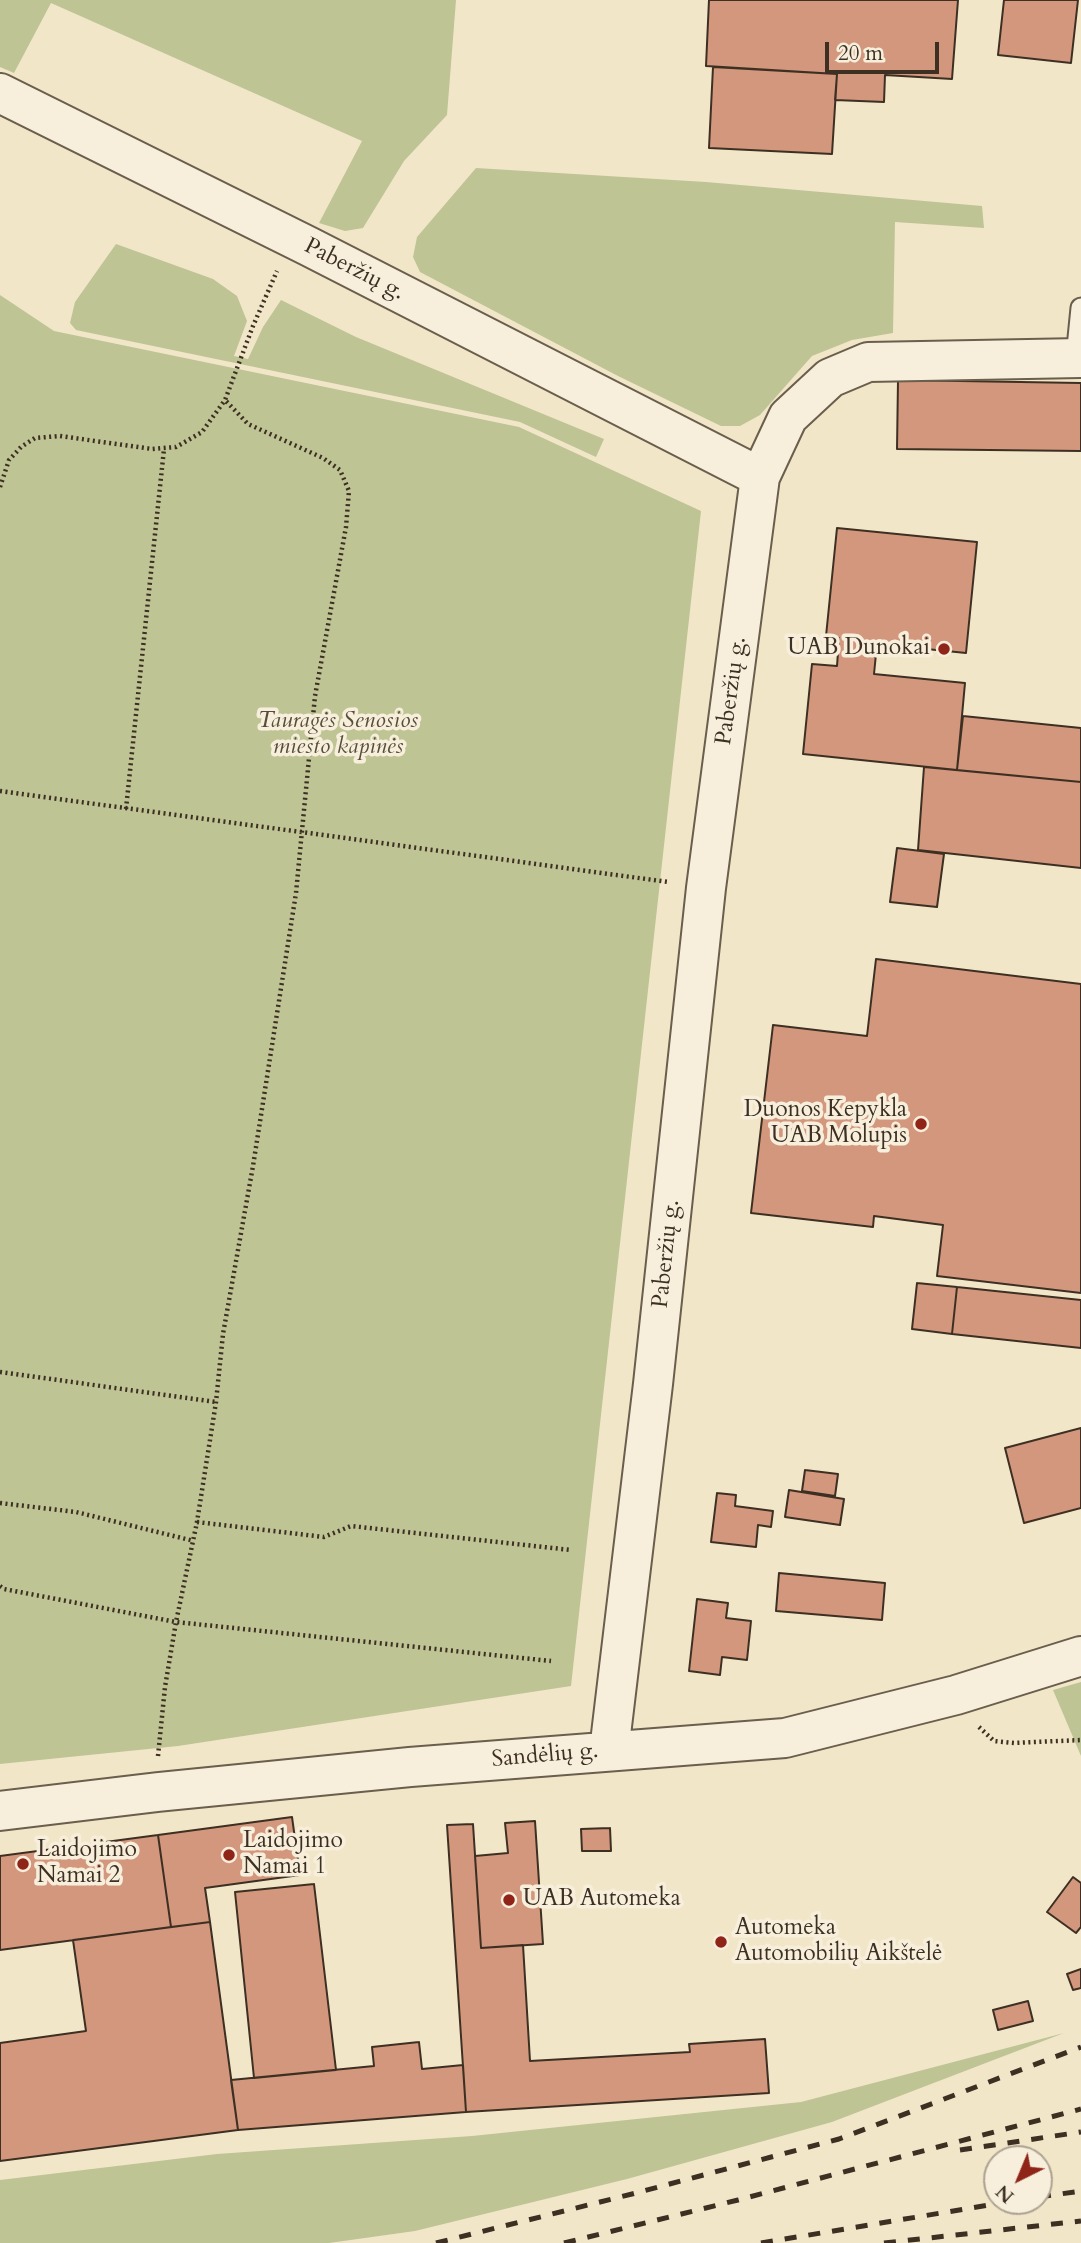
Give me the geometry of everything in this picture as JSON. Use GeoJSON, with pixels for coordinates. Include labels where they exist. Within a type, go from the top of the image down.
{"type":"FeatureCollection","features":[{"type":"Feature","properties":{"kind":"street","name":"Paberžių g."},"geometry":{"type":"LineString","coordinates":[[0,93],[284,255],[761,477],[706,888],[654,1370],[609,1751]]}},
{"type":"Feature","properties":{"kind":"street"},"geometry":{"type":"LineString","coordinates":[[761,477],[788,417],[830,378],[868,362],[1079,358]]}},
{"type":"Feature","properties":{"kind":"street","name":"Sandėlių g."},"geometry":{"type":"LineString","coordinates":[[0,1811],[158,1792],[609,1751],[785,1738],[956,1695],[1081,1656]]}},
{"type":"Feature","properties":{"kind":"lane"},"geometry":{"type":"LineString","coordinates":[[1079,358],[1081,308]]}},
{"type":"Feature","properties":{"kind":"path"},"geometry":{"type":"LineString","coordinates":[[284,255],[289,277]]}},
{"type":"Feature","properties":{"kind":"path"},"geometry":{"type":"LineString","coordinates":[[0,487],[9,460],[21,447],[35,438],[60,436],[164,449],[176,447],[202,432],[225,400],[284,255]]}},
{"type":"Feature","properties":{"kind":"path"},"geometry":{"type":"LineString","coordinates":[[158,1792],[158,1748],[176,1622],[194,1541],[216,1402],[223,1334],[253,1166],[296,893],[300,831],[316,696],[346,527],[349,491],[340,470],[323,458],[248,424],[225,400]]}},
{"type":"Feature","properties":{"kind":"path"},"geometry":{"type":"LineString","coordinates":[[126,809],[164,449]]}},
{"type":"Feature","properties":{"kind":"path"},"geometry":{"type":"LineString","coordinates":[[0,791],[706,888]]}},
{"type":"Feature","properties":{"kind":"path"},"geometry":{"type":"LineString","coordinates":[[0,1372],[216,1402]]}},
{"type":"Feature","properties":{"kind":"path"},"geometry":{"type":"LineString","coordinates":[[0,1503],[76,1512],[194,1541]]}},
{"type":"Feature","properties":{"kind":"path"},"geometry":{"type":"LineString","coordinates":[[197,1522],[324,1538],[351,1526],[571,1550]]}},
{"type":"Feature","properties":{"kind":"path"},"geometry":{"type":"LineString","coordinates":[[0,1586],[4,1589],[176,1622],[551,1661]]}},
{"type":"Feature","properties":{"kind":"path"},"geometry":{"type":"LineString","coordinates":[[956,1695],[982,1731],[994,1741],[1014,1743],[1081,1740]]}},
{"type":"Feature","properties":{"kind":"green space"},"geometry":{"type":"Polygon","coordinates":[[[0,0],[456,0],[447,115],[404,161],[363,228],[345,231],[319,223],[362,141],[51,3],[14,73],[0,67],[0,0]]]}},
{"type":"Feature","properties":{"kind":"green space"},"geometry":{"type":"Polygon","coordinates":[[[476,168],[706,182],[982,206],[984,228],[895,222],[893,333],[852,340],[812,356],[760,415],[740,426],[721,426],[618,376],[420,272],[413,257],[417,237],[476,168]]]}},
{"type":"Feature","properties":{"kind":"green space"},"geometry":{"type":"Polygon","coordinates":[[[116,244],[213,279],[237,296],[247,321],[234,356],[248,359],[263,327],[281,300],[356,337],[604,439],[596,457],[520,422],[76,330],[70,323],[75,302],[116,244]]]}},
{"type":"Feature","properties":{"kind":"green space","name":"Tauragės Senosios miesto kapinės"},"geometry":{"type":"Polygon","coordinates":[[[0,295],[54,331],[519,427],[701,511],[571,1686],[178,1746],[0,1764],[0,295]]]}},
{"type":"Feature","properties":{"kind":"green space"},"geometry":{"type":"Polygon","coordinates":[[[1081,1682],[1081,1756],[1053,1690],[1081,1682]]]}},
{"type":"Feature","properties":{"kind":"green space"},"geometry":{"type":"Polygon","coordinates":[[[1064,2033],[832,2122],[627,2179],[415,2231],[329,2243],[0,2243],[0,2180],[217,2154],[472,2136],[801,2102],[1064,2033]]]}},
{"type":"Feature","properties":{"kind":"building"},"geometry":{"type":"Polygon","coordinates":[[[709,0],[958,0],[952,79],[885,75],[884,102],[835,100],[837,74],[706,66],[709,0]]]}},
{"type":"Feature","properties":{"kind":"building"},"geometry":{"type":"Polygon","coordinates":[[[1004,0],[1078,0],[1071,63],[998,55],[1004,0]]]}},
{"type":"Feature","properties":{"kind":"building"},"geometry":{"type":"Polygon","coordinates":[[[713,67],[837,74],[832,154],[709,148],[713,67]]]}},
{"type":"Feature","properties":{"kind":"building"},"geometry":{"type":"Polygon","coordinates":[[[898,380],[1081,383],[1081,451],[897,449],[898,380]]]}},
{"type":"Feature","properties":{"kind":"building","name":"UAB Dunokai"},"geometry":{"type":"Polygon","coordinates":[[[837,528],[977,542],[966,653],[877,644],[874,674],[965,683],[957,770],[803,754],[812,664],[837,666],[839,638],[826,636],[837,528]]]}},
{"type":"Feature","properties":{"kind":"building"},"geometry":{"type":"Polygon","coordinates":[[[963,716],[1081,728],[1081,782],[957,770],[963,716]]]}},
{"type":"Feature","properties":{"kind":"building"},"geometry":{"type":"Polygon","coordinates":[[[924,767],[1081,782],[1081,868],[918,850],[924,767]]]}},
{"type":"Feature","properties":{"kind":"building"},"geometry":{"type":"Polygon","coordinates":[[[897,848],[944,854],[937,907],[890,902],[897,848]]]}},
{"type":"Feature","properties":{"kind":"building","name":"Duonos Kepykla UAB Molupis"},"geometry":{"type":"Polygon","coordinates":[[[876,959],[1081,984],[1081,1293],[937,1276],[943,1225],[874,1216],[873,1227],[751,1213],[773,1025],[867,1036],[876,959]]]}},
{"type":"Feature","properties":{"kind":"building"},"geometry":{"type":"Polygon","coordinates":[[[917,1283],[957,1287],[952,1334],[912,1329],[917,1283]]]}},
{"type":"Feature","properties":{"kind":"building"},"geometry":{"type":"Polygon","coordinates":[[[957,1287],[1081,1300],[1081,1348],[952,1334],[957,1287]]]}},
{"type":"Feature","properties":{"kind":"building"},"geometry":{"type":"Polygon","coordinates":[[[1081,1428],[1081,1508],[1024,1523],[1005,1448],[1081,1428]]]}},
{"type":"Feature","properties":{"kind":"building"},"geometry":{"type":"Polygon","coordinates":[[[805,1470],[838,1474],[835,1496],[802,1491],[805,1470]]]}},
{"type":"Feature","properties":{"kind":"building"},"geometry":{"type":"Polygon","coordinates":[[[789,1490],[844,1499],[840,1525],[785,1517],[789,1490]]]}},
{"type":"Feature","properties":{"kind":"building"},"geometry":{"type":"Polygon","coordinates":[[[717,1493],[736,1495],[735,1506],[773,1511],[771,1527],[758,1525],[756,1547],[711,1542],[717,1493]]]}},
{"type":"Feature","properties":{"kind":"building"},"geometry":{"type":"Polygon","coordinates":[[[779,1573],[885,1583],[882,1620],[776,1611],[779,1573]]]}},
{"type":"Feature","properties":{"kind":"building"},"geometry":{"type":"Polygon","coordinates":[[[697,1599],[728,1603],[726,1618],[751,1621],[747,1660],[722,1657],[720,1675],[689,1671],[697,1599]]]}},
{"type":"Feature","properties":{"kind":"building","name":"Laidojimo Namai 1"},"geometry":{"type":"Polygon","coordinates":[[[292,1817],[300,1875],[205,1888],[210,1922],[171,1927],[158,1835],[292,1817]]]}},
{"type":"Feature","properties":{"kind":"building","name":"UAB Automeka"},"geometry":{"type":"Polygon","coordinates":[[[535,1821],[543,1944],[481,1948],[475,1856],[508,1853],[505,1823],[535,1821]]]}},
{"type":"Feature","properties":{"kind":"building"},"geometry":{"type":"Polygon","coordinates":[[[473,1824],[481,1948],[523,1945],[530,2061],[690,2052],[689,2044],[765,2039],[769,2093],[466,2112],[447,1825],[473,1824]]]}},
{"type":"Feature","properties":{"kind":"building"},"geometry":{"type":"Polygon","coordinates":[[[610,1828],[611,1851],[582,1851],[581,1829],[610,1828]]]}},
{"type":"Feature","properties":{"kind":"building"},"geometry":{"type":"Polygon","coordinates":[[[158,1835],[171,1927],[0,1950],[0,1856],[158,1835]]]}},
{"type":"Feature","properties":{"kind":"building"},"geometry":{"type":"Polygon","coordinates":[[[1073,1877],[1081,1883],[1081,1927],[1076,1933],[1047,1912],[1073,1877]]]}},
{"type":"Feature","properties":{"kind":"building"},"geometry":{"type":"Polygon","coordinates":[[[314,1884],[336,2070],[254,2078],[235,1892],[314,1884]]]}},
{"type":"Feature","properties":{"kind":"building"},"geometry":{"type":"Polygon","coordinates":[[[210,1922],[238,2130],[0,2161],[0,2043],[86,2031],[73,1940],[210,1922]]]}},
{"type":"Feature","properties":{"kind":"building"},"geometry":{"type":"Polygon","coordinates":[[[1081,1969],[1081,1988],[1073,1990],[1067,1974],[1081,1969]]]}},
{"type":"Feature","properties":{"kind":"building"},"geometry":{"type":"Polygon","coordinates":[[[1028,2001],[1033,2021],[998,2030],[993,2010],[1028,2001]]]}},
{"type":"Feature","properties":{"kind":"building"},"geometry":{"type":"Polygon","coordinates":[[[419,2042],[422,2069],[463,2065],[466,2112],[238,2130],[231,2080],[374,2066],[372,2047],[419,2042]]]}},
{"type":"Feature","properties":{"kind":"railway"},"geometry":{"type":"LineString","coordinates":[[436,2243],[839,2139],[1081,2047]]}},
{"type":"Feature","properties":{"kind":"railway"},"geometry":{"type":"LineString","coordinates":[[564,2243],[1081,2109]]}},
{"type":"Feature","properties":{"kind":"railway"},"geometry":{"type":"LineString","coordinates":[[960,2150],[1081,2132]]}},
{"type":"Feature","properties":{"kind":"railway"},"geometry":{"type":"LineString","coordinates":[[1053,2195],[1081,2191]]}},
{"type":"Feature","properties":{"kind":"railway"},"geometry":{"type":"LineString","coordinates":[[761,2243],[983,2206]]}},
{"type":"Feature","properties":{"kind":"railway"},"geometry":{"type":"LineString","coordinates":[[884,2243],[1081,2221]]}},
{"type":"Feature","properties":{"kind":"place","name":"UAB Dunokai"},"geometry":{"type":"Point","coordinates":[944,649]}},
{"type":"Feature","properties":{"kind":"place","name":"Duonos Kepykla UAB Molupis"},"geometry":{"type":"Point","coordinates":[921,1124]}},
{"type":"Feature","properties":{"kind":"place","name":"Laidojimo Namai 1"},"geometry":{"type":"Point","coordinates":[229,1855]}},
{"type":"Feature","properties":{"kind":"place","name":"Laidojimo Namai 2"},"geometry":{"type":"Point","coordinates":[23,1864]}},
{"type":"Feature","properties":{"kind":"place","name":"UAB Automeka"},"geometry":{"type":"Point","coordinates":[509,1900]}},
{"type":"Feature","properties":{"kind":"place","name":"Automeka Automobilių Aikštelė"},"geometry":{"type":"Point","coordinates":[721,1942]}}]}
